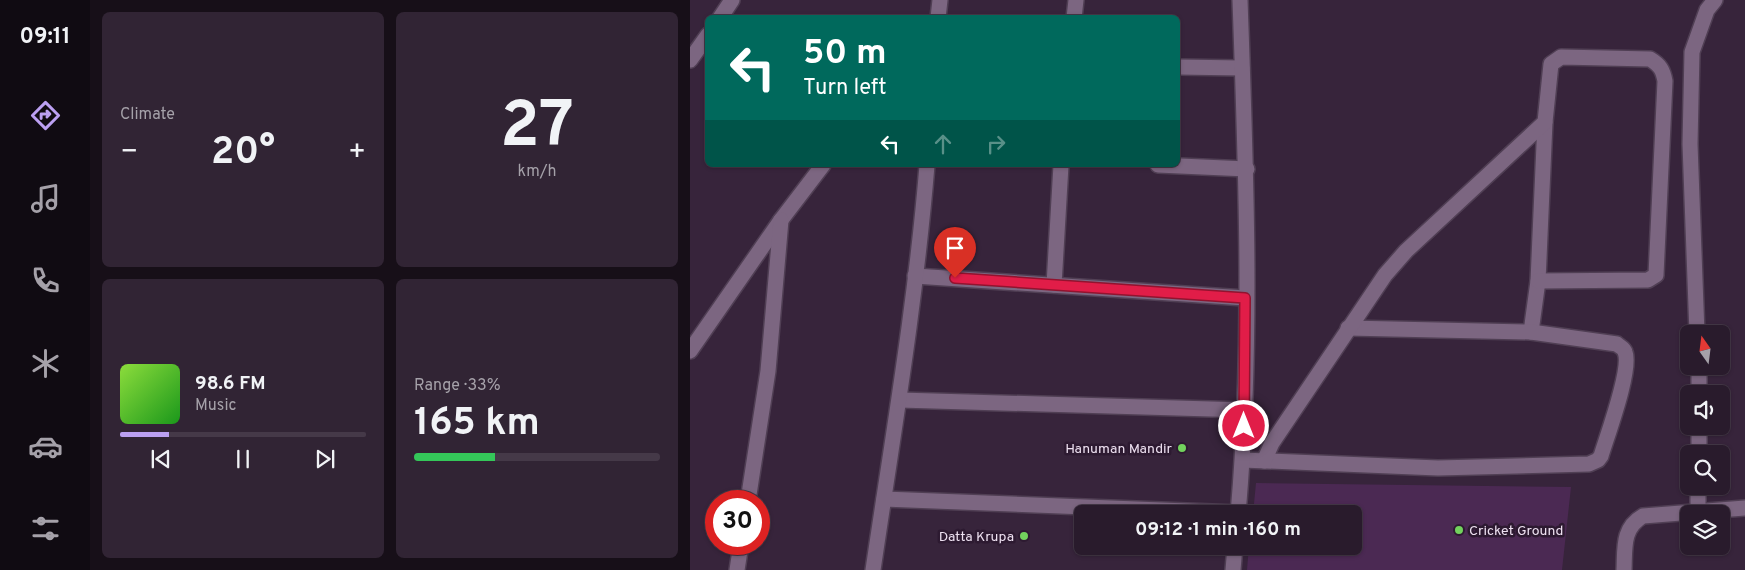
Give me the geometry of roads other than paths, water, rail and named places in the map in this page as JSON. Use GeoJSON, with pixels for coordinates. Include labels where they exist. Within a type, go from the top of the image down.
{"type":"FeatureCollection","features":[{"type":"Feature","properties":{"kind":"street"},"geometry":{"type":"LineString","coordinates":[[722,15],[732,0]]}},
{"type":"Feature","properties":{"kind":"street"},"geometry":{"type":"LineString","coordinates":[[938,15],[940,0]]}},
{"type":"Feature","properties":{"kind":"street"},"geometry":{"type":"LineString","coordinates":[[1074,15],[1076,0]]}},
{"type":"Feature","properties":{"kind":"street"},"geometry":{"type":"LineString","coordinates":[[1239,505],[1245,410],[1246,169],[1240,0]]}},
{"type":"Feature","properties":{"kind":"street"},"geometry":{"type":"LineString","coordinates":[[1697,325],[1690,144],[1692,52],[1707,10],[1715,0]]}},
{"type":"Feature","properties":{"kind":"street"},"geometry":{"type":"LineString","coordinates":[[690,60],[705,39]]}},
{"type":"Feature","properties":{"kind":"street"},"geometry":{"type":"LineString","coordinates":[[1531,332],[1538,281],[1545,122],[1551,64],[1561,57],[1650,59],[1658,64],[1663,71],[1665,81],[1658,270],[1656,275],[1648,280],[1538,281]]}},
{"type":"Feature","properties":{"kind":"street"},"geometry":{"type":"LineString","coordinates":[[1180,67],[1242,68]]}},
{"type":"Feature","properties":{"kind":"street"},"geometry":{"type":"LineString","coordinates":[[1264,460],[1272,443],[1385,275],[1406,251],[1545,122]]}},
{"type":"Feature","properties":{"kind":"street"},"geometry":{"type":"LineString","coordinates":[[1180,166],[1246,169]]}},
{"type":"Feature","properties":{"kind":"street"},"geometry":{"type":"LineString","coordinates":[[690,351],[781,220],[821,167]]}},
{"type":"Feature","properties":{"kind":"street"},"geometry":{"type":"LineString","coordinates":[[873,570],[900,400],[916,276],[927,167]]}},
{"type":"Feature","properties":{"kind":"street"},"geometry":{"type":"LineString","coordinates":[[1054,285],[1061,167]]}},
{"type":"Feature","properties":{"kind":"street"},"geometry":{"type":"LineString","coordinates":[[750,490],[768,371],[781,220]]}},
{"type":"Feature","properties":{"kind":"street"},"geometry":{"type":"LineString","coordinates":[[916,276],[1245,298]]}},
{"type":"Feature","properties":{"kind":"street"},"geometry":{"type":"LineString","coordinates":[[1243,460],[1438,468],[1594,463],[1601,456],[1626,362],[1626,353],[1617,344],[1531,332],[1348,328]]}},
{"type":"Feature","properties":{"kind":"street"},"geometry":{"type":"LineString","coordinates":[[900,400],[1245,410]]}},
{"type":"Feature","properties":{"kind":"street"},"geometry":{"type":"LineString","coordinates":[[884,499],[1074,507]]}},
{"type":"Feature","properties":{"kind":"street"},"geometry":{"type":"LineString","coordinates":[[1730,509],[1745,508]]}},
{"type":"Feature","properties":{"kind":"street"},"geometry":{"type":"LineString","coordinates":[[1624,570],[1626,535],[1635,520],[1642,516],[1680,513]]}},
{"type":"Feature","properties":{"kind":"street"},"geometry":{"type":"LineString","coordinates":[[737,570],[739,555]]}},
{"type":"Feature","properties":{"kind":"street"},"geometry":{"type":"LineString","coordinates":[[1233,570],[1235,555]]}},
{"type":"Feature","properties":{"kind":"place","name":"Hanuman Mandir"},"geometry":{"type":"Point","coordinates":[1182,448]}},
{"type":"Feature","properties":{"kind":"place","name":"Cricket Ground"},"geometry":{"type":"Point","coordinates":[1459,530]}},
{"type":"Feature","properties":{"kind":"place","name":"Datta Krupa"},"geometry":{"type":"Point","coordinates":[1024,536]}}]}
